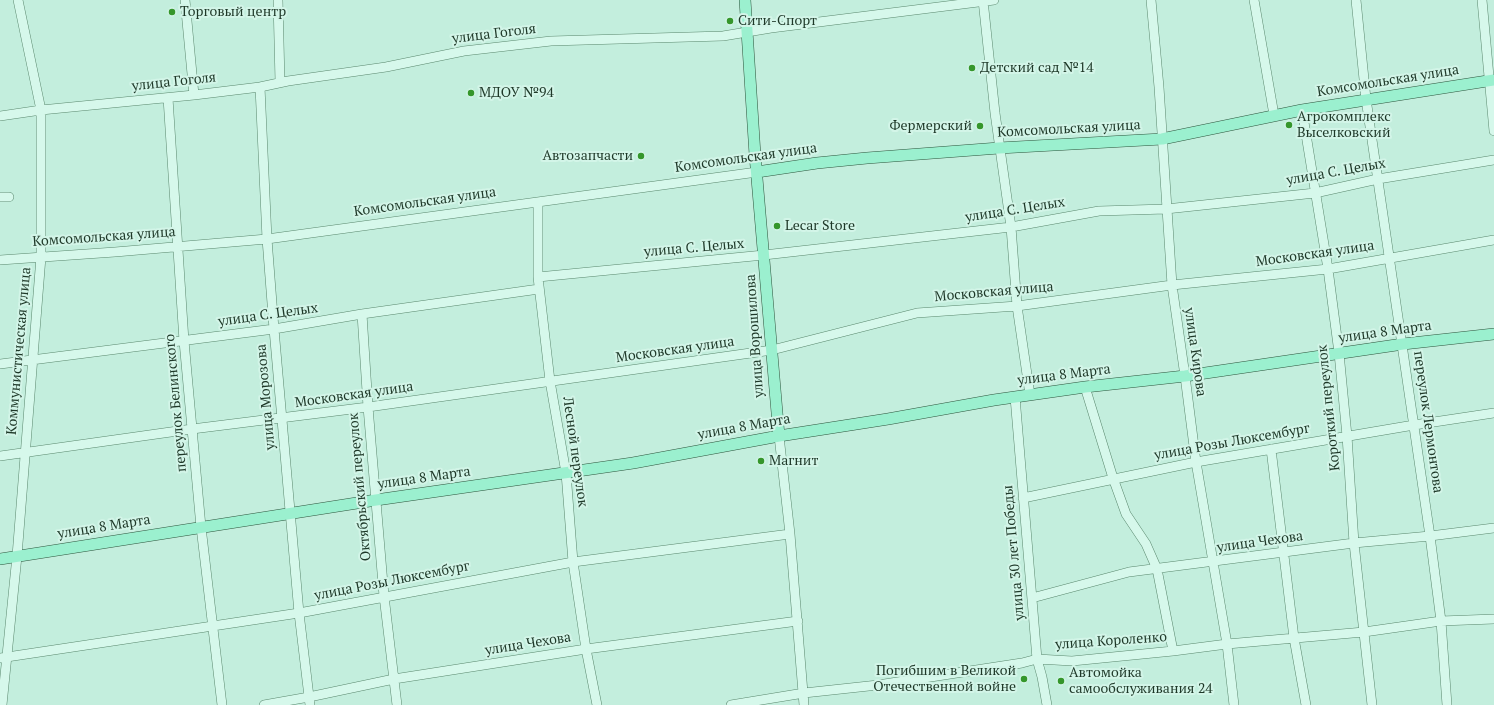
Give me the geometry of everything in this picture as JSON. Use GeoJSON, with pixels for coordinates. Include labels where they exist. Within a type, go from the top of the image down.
{"type":"FeatureCollection","features":[{"type":"Feature","properties":{"kind":"main road","name":"улица Ворошилова"},"geometry":{"type":"LineString","coordinates":[[745,0],[757,172],[779,436]]}},
{"type":"Feature","properties":{"kind":"main road","name":"Комсомольская улица"},"geometry":{"type":"LineString","coordinates":[[757,172],[846,160],[999,148],[1162,139],[1274,115],[1366,99],[1492,80]]}},
{"type":"Feature","properties":{"kind":"main road","name":"улица 8 Марта"},"geometry":{"type":"LineString","coordinates":[[0,559],[376,500],[633,463],[779,436],[1015,397],[1085,387],[1185,376],[1403,344],[1494,334]]}},
{"type":"Feature","properties":{"kind":"street","name":"Коммунистическая улица"},"geometry":{"type":"LineString","coordinates":[[2,705],[4,658],[17,556],[34,360],[41,257],[41,110],[18,0]]}},
{"type":"Feature","properties":{"kind":"street"},"geometry":{"type":"LineString","coordinates":[[185,0],[194,95]]}},
{"type":"Feature","properties":{"kind":"street"},"geometry":{"type":"LineString","coordinates":[[278,0],[280,82]]}},
{"type":"Feature","properties":{"kind":"street","name":"улица Гоголя"},"geometry":{"type":"LineString","coordinates":[[0,116],[41,110],[168,98],[260,87],[280,82],[386,67],[472,50],[551,41],[723,36],[994,0]]}},
{"type":"Feature","properties":{"kind":"street","name":"улица Кирова"},"geometry":{"type":"LineString","coordinates":[[1151,0],[1172,285],[1196,462],[1227,644],[1234,705]]}},
{"type":"Feature","properties":{"kind":"street"},"geometry":{"type":"LineString","coordinates":[[1254,0],[1274,115]]}},
{"type":"Feature","properties":{"kind":"street","name":"переулок Лермонтова"},"geometry":{"type":"LineString","coordinates":[[1356,0],[1366,99],[1403,344],[1441,621],[1447,705]]}},
{"type":"Feature","properties":{"kind":"street"},"geometry":{"type":"LineString","coordinates":[[1482,0],[1492,80],[1494,132]]}},
{"type":"Feature","properties":{"kind":"street"},"geometry":{"type":"LineString","coordinates":[[983,1],[999,148],[1011,227],[1017,306],[1030,395]]}},
{"type":"Feature","properties":{"kind":"street","name":"улица Морозова"},"geometry":{"type":"LineString","coordinates":[[260,87],[267,239],[274,329],[299,613],[309,701]]}},
{"type":"Feature","properties":{"kind":"street","name":"переулок Белинского"},"geometry":{"type":"LineString","coordinates":[[168,98],[184,340],[201,527],[222,705]]}},
{"type":"Feature","properties":{"kind":"street","name":"Короткий переулок"},"geometry":{"type":"LineString","coordinates":[[1302,110],[1328,269],[1338,353],[1347,436],[1354,543],[1372,705]]}},
{"type":"Feature","properties":{"kind":"street","name":"улица С. Целых"},"geometry":{"type":"LineString","coordinates":[[538,277],[764,255],[1011,227],[1099,211],[1166,209],[1315,193],[1378,179],[1494,160]]}},
{"type":"Feature","properties":{"kind":"street","name":"Комсомольская улица"},"geometry":{"type":"LineString","coordinates":[[0,260],[267,239],[757,172]]}},
{"type":"Feature","properties":{"kind":"street","name":"Лесной переулок"},"geometry":{"type":"LineString","coordinates":[[538,202],[539,289],[550,381],[566,473],[573,562],[586,649],[597,705]]}},
{"type":"Feature","properties":{"kind":"street","name":"Московская улица"},"geometry":{"type":"LineString","coordinates":[[0,456],[192,429],[368,408],[772,350],[917,313],[1017,306],[1172,285],[1328,269],[1494,240]]}},
{"type":"Feature","properties":{"kind":"street","name":"улица С. Целых"},"geometry":{"type":"LineString","coordinates":[[0,364],[274,329],[362,314],[539,289]]}},
{"type":"Feature","properties":{"kind":"street","name":"Октябрьский переулок"},"geometry":{"type":"LineString","coordinates":[[362,314],[368,408],[384,596],[397,705]]}},
{"type":"Feature","properties":{"kind":"street"},"geometry":{"type":"LineString","coordinates":[[1085,387],[1113,478],[1126,514],[1146,544],[1157,569],[1173,651]]}},
{"type":"Feature","properties":{"kind":"street","name":"улица 30 лет Победы"},"geometry":{"type":"LineString","coordinates":[[1015,397],[1037,659],[1047,705]]}},
{"type":"Feature","properties":{"kind":"street","name":"улица Розы Люксембург"},"geometry":{"type":"LineString","coordinates":[[1023,498],[1113,478],[1196,462],[1494,413]]}},
{"type":"Feature","properties":{"kind":"street","name":"улица Ворошилова"},"geometry":{"type":"LineString","coordinates":[[779,436],[790,534],[804,705]]}},
{"type":"Feature","properties":{"kind":"street"},"geometry":{"type":"LineString","coordinates":[[1271,449],[1294,638],[1306,705]]}},
{"type":"Feature","properties":{"kind":"street","name":"улица Чехова"},"geometry":{"type":"LineString","coordinates":[[1032,598],[1129,572],[1354,543],[1494,528]]}},
{"type":"Feature","properties":{"kind":"street","name":"улица Розы Люксембург"},"geometry":{"type":"LineString","coordinates":[[4,658],[299,613],[573,562],[790,534]]}},
{"type":"Feature","properties":{"kind":"street","name":"улица Короленко"},"geometry":{"type":"LineString","coordinates":[[731,705],[804,693],[991,668],[1037,659],[1072,661],[1227,644],[1364,632],[1441,621],[1494,619]]}},
{"type":"Feature","properties":{"kind":"street","name":"улица Чехова"},"geometry":{"type":"LineString","coordinates":[[264,705],[309,701],[394,679],[586,649],[798,621]]}},
{"type":"Feature","properties":{"kind":"place","name":"Торговый центр"},"geometry":{"type":"Point","coordinates":[172,12]}},
{"type":"Feature","properties":{"kind":"place","name":"Сити-Спорт"},"geometry":{"type":"Point","coordinates":[730,21]}},
{"type":"Feature","properties":{"kind":"place","name":"Детский сад №14"},"geometry":{"type":"Point","coordinates":[972,68]}},
{"type":"Feature","properties":{"kind":"place","name":"МДОУ №94"},"geometry":{"type":"Point","coordinates":[471,93]}},
{"type":"Feature","properties":{"kind":"place","name":"Агрокомплекс Выселковский"},"geometry":{"type":"Point","coordinates":[1289,125]}},
{"type":"Feature","properties":{"kind":"place","name":"Фермерский"},"geometry":{"type":"Point","coordinates":[980,126]}},
{"type":"Feature","properties":{"kind":"place","name":"Автозапчасти"},"geometry":{"type":"Point","coordinates":[641,156]}},
{"type":"Feature","properties":{"kind":"place","name":"Lecar Store"},"geometry":{"type":"Point","coordinates":[777,226]}},
{"type":"Feature","properties":{"kind":"place","name":"Магнит"},"geometry":{"type":"Point","coordinates":[761,461]}},
{"type":"Feature","properties":{"kind":"place","name":"Погибшим в Великой Отечественной войне"},"geometry":{"type":"Point","coordinates":[1024,679]}},
{"type":"Feature","properties":{"kind":"place","name":"Автомойка самообслуживания 24"},"geometry":{"type":"Point","coordinates":[1061,681]}}]}
